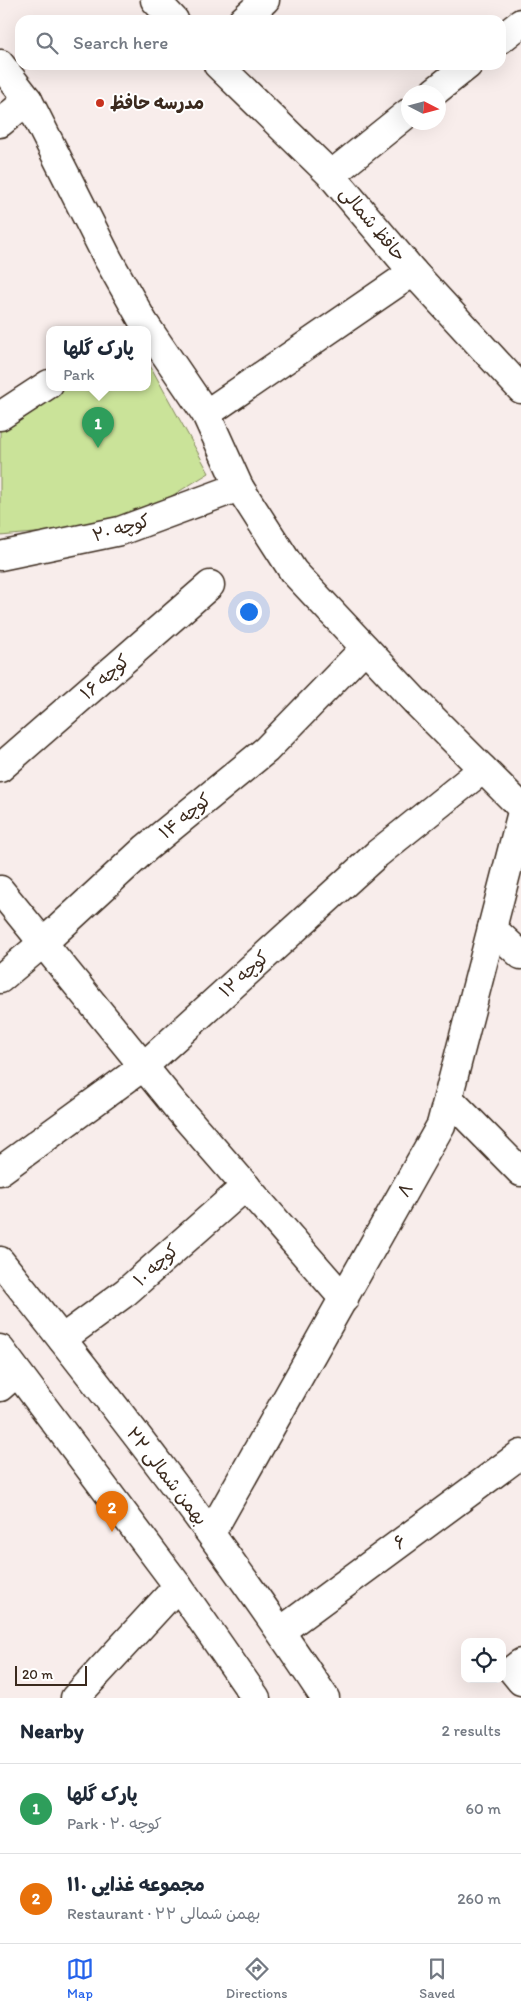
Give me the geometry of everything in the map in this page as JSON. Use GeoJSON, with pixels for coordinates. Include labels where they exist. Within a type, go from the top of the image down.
{"type":"FeatureCollection","features":[{"type":"Feature","properties":{"kind":"street"},"geometry":{"type":"LineString","coordinates":[[155,0],[169,15]]}},
{"type":"Feature","properties":{"kind":"street"},"geometry":{"type":"LineString","coordinates":[[248,15],[265,0]]}},
{"type":"Feature","properties":{"kind":"street"},"geometry":{"type":"LineString","coordinates":[[506,35],[521,23]]}},
{"type":"Feature","properties":{"kind":"street"},"geometry":{"type":"LineString","coordinates":[[0,64],[28,100],[140,326]]}},
{"type":"Feature","properties":{"kind":"street","name":"حافظ شمالی"},"geometry":{"type":"LineString","coordinates":[[223,70],[331,175],[413,272],[521,389]]}},
{"type":"Feature","properties":{"kind":"street"},"geometry":{"type":"LineString","coordinates":[[443,85],[462,70]]}},
{"type":"Feature","properties":{"kind":"street"},"geometry":{"type":"LineString","coordinates":[[0,124],[28,100]]}},
{"type":"Feature","properties":{"kind":"street"},"geometry":{"type":"LineString","coordinates":[[331,175],[401,119]]}},
{"type":"Feature","properties":{"kind":"street"},"geometry":{"type":"LineString","coordinates":[[206,414],[413,272]]}},
{"type":"Feature","properties":{"kind":"street"},"geometry":{"type":"LineString","coordinates":[[151,341],[206,414],[239,487],[293,571],[415,701],[521,807]]}},
{"type":"Feature","properties":{"kind":"street"},"geometry":{"type":"LineString","coordinates":[[0,416],[46,386]]}},
{"type":"Feature","properties":{"kind":"street","name":"کوچه ۲۰"},"geometry":{"type":"LineString","coordinates":[[0,556],[120,531],[239,487]]}},
{"type":"Feature","properties":{"kind":"street","name":"کوچه ۱۶"},"geometry":{"type":"LineString","coordinates":[[0,768],[210,585]]}},
{"type":"Feature","properties":{"kind":"street","name":"کوچه ۱۴"},"geometry":{"type":"LineString","coordinates":[[0,979],[44,942],[146,848],[266,750],[365,648]]}},
{"type":"Feature","properties":{"kind":"street","name":"کوچه ۱۲"},"geometry":{"type":"LineString","coordinates":[[0,1171],[144,1066],[377,854],[483,770]]}},
{"type":"Feature","properties":{"kind":"street","name":"۸"},"geometry":{"type":"LineString","coordinates":[[211,1533],[441,1125],[521,816]]}},
{"type":"Feature","properties":{"kind":"street"},"geometry":{"type":"LineString","coordinates":[[0,890],[175,1105],[344,1299]]}},
{"type":"Feature","properties":{"kind":"street"},"geometry":{"type":"LineString","coordinates":[[492,928],[521,955]]}},
{"type":"Feature","properties":{"kind":"street"},"geometry":{"type":"LineString","coordinates":[[448,1098],[521,1172]]}},
{"type":"Feature","properties":{"kind":"street","name":"کوچه ۱۰"},"geometry":{"type":"LineString","coordinates":[[62,1339],[126,1292],[246,1186]]}},
{"type":"Feature","properties":{"kind":"street","name":"۲۲ بهمن شمالی"},"geometry":{"type":"LineString","coordinates":[[0,1261],[211,1533],[281,1631],[325,1698]]}},
{"type":"Feature","properties":{"kind":"street"},"geometry":{"type":"LineString","coordinates":[[0,1349],[8,1380],[178,1586],[256,1698]]}},
{"type":"Feature","properties":{"kind":"street","name":"۶"},"geometry":{"type":"LineString","coordinates":[[281,1631],[521,1454]]}},
{"type":"Feature","properties":{"kind":"street"},"geometry":{"type":"LineString","coordinates":[[75,1698],[178,1586]]}},
{"type":"Feature","properties":{"kind":"street"},"geometry":{"type":"LineString","coordinates":[[521,1663],[512,1670],[521,1681]]}},
{"type":"Feature","properties":{"kind":"green space"},"geometry":{"type":"Polygon","coordinates":[[[151,367],[209,473],[170,497],[112,521],[46,532],[0,536],[0,423],[54,391],[151,391],[151,367]]]}},
{"type":"Feature","properties":{"kind":"place","name":"مدرسه حافظ"},"geometry":{"type":"Point","coordinates":[100,103]}},
{"type":"Feature","properties":{"kind":"place","name":"پارک گلها"},"geometry":{"type":"Point","coordinates":[98,448]}},
{"type":"Feature","properties":{"kind":"place","name":"مجموعه غذایی ۱۱۰"},"geometry":{"type":"Point","coordinates":[112,1532]}}]}
